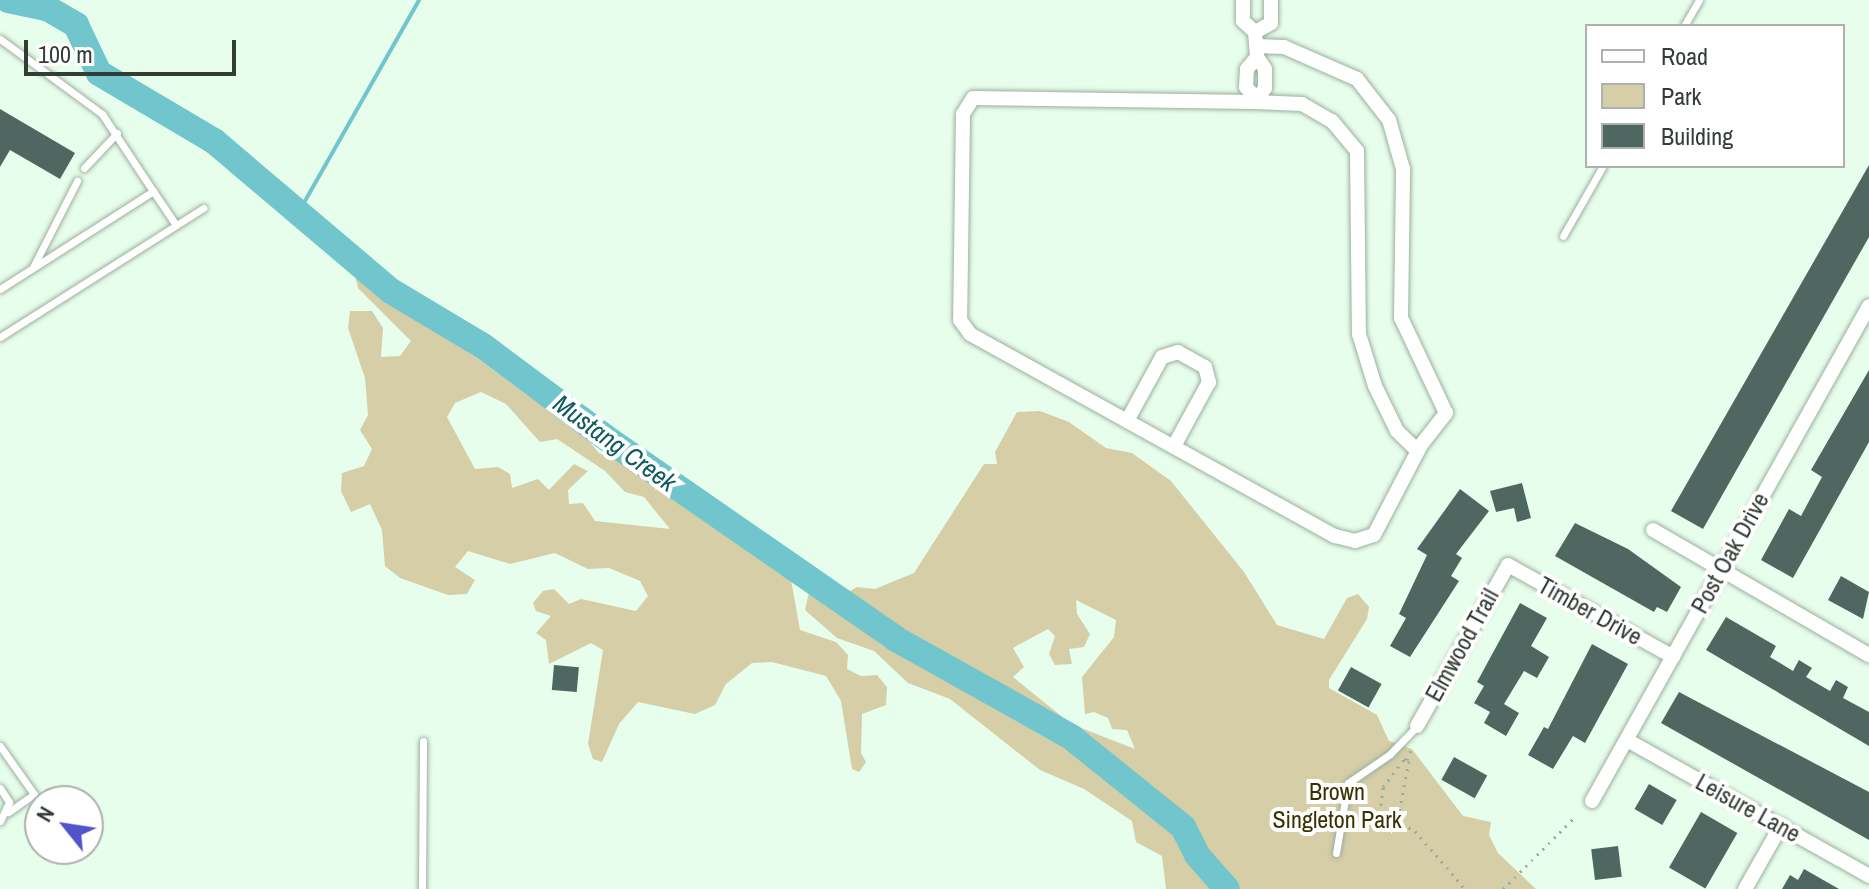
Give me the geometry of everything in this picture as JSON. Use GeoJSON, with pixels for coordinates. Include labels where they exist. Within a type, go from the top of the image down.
{"type":"FeatureCollection","features":[{"type":"Feature","properties":{"kind":"street"},"geometry":{"type":"LineString","coordinates":[[1243,0],[1243,21],[1265,69],[1265,88],[1255,99]]}},
{"type":"Feature","properties":{"kind":"street"},"geometry":{"type":"LineString","coordinates":[[1256,45],[1271,23],[1271,0]]}},
{"type":"Feature","properties":{"kind":"street"},"geometry":{"type":"LineString","coordinates":[[1256,45],[1284,47],[1357,79],[1389,120],[1403,169],[1401,318],[1446,413],[1418,451],[1374,535],[1355,541],[1335,536],[970,334],[960,320],[963,114],[973,98],[990,95],[1255,99],[1302,104],[1332,121],[1357,151],[1359,334],[1375,386],[1397,431],[1418,451]]}},
{"type":"Feature","properties":{"kind":"street","name":"Post Oak Drive"},"geometry":{"type":"LineString","coordinates":[[1592,801],[1869,306]]}},
{"type":"Feature","properties":{"kind":"street"},"geometry":{"type":"LineString","coordinates":[[1127,421],[1162,357],[1178,352],[1205,367],[1209,382],[1174,446]]}},
{"type":"Feature","properties":{"kind":"street"},"geometry":{"type":"LineString","coordinates":[[1653,530],[1723,567],[1869,655]]}},
{"type":"Feature","properties":{"kind":"street","name":"Timber Drive"},"geometry":{"type":"LineString","coordinates":[[1508,565],[1673,657]]}},
{"type":"Feature","properties":{"kind":"street","name":"Elmwood Trail"},"geometry":{"type":"LineString","coordinates":[[1417,726],[1508,565]]}},
{"type":"Feature","properties":{"kind":"street","name":"Leisure Lane"},"geometry":{"type":"LineString","coordinates":[[1627,740],[1869,876]]}},
{"type":"Feature","properties":{"kind":"street"},"geometry":{"type":"LineString","coordinates":[[1745,889],[1781,826]]}},
{"type":"Feature","properties":{"kind":"lane"},"geometry":{"type":"LineString","coordinates":[[1685,24],[1699,0]]}},
{"type":"Feature","properties":{"kind":"lane"},"geometry":{"type":"LineString","coordinates":[[0,39],[91,103],[117,133],[176,225]]}},
{"type":"Feature","properties":{"kind":"lane"},"geometry":{"type":"LineString","coordinates":[[84,168],[117,133]]}},
{"type":"Feature","properties":{"kind":"lane"},"geometry":{"type":"LineString","coordinates":[[1563,236],[1602,168]]}},
{"type":"Feature","properties":{"kind":"lane"},"geometry":{"type":"LineString","coordinates":[[32,269],[77,181]]}},
{"type":"Feature","properties":{"kind":"lane"},"geometry":{"type":"LineString","coordinates":[[0,289],[153,191]]}},
{"type":"Feature","properties":{"kind":"lane"},"geometry":{"type":"LineString","coordinates":[[0,337],[203,208]]}},
{"type":"Feature","properties":{"kind":"lane"},"geometry":{"type":"LineString","coordinates":[[1336,853],[1348,783],[1390,754],[1417,726]]}},
{"type":"Feature","properties":{"kind":"lane"},"geometry":{"type":"LineString","coordinates":[[422,889],[423,741]]}},
{"type":"Feature","properties":{"kind":"lane"},"geometry":{"type":"LineString","coordinates":[[0,746],[34,794],[0,821]]}},
{"type":"Feature","properties":{"kind":"lane"},"geometry":{"type":"LineString","coordinates":[[0,788],[9,802],[8,812]]}},
{"type":"Feature","properties":{"kind":"path"},"geometry":{"type":"LineString","coordinates":[[1380,813],[1383,787],[1404,759],[1409,761],[1397,823]]}},
{"type":"Feature","properties":{"kind":"path"},"geometry":{"type":"LineString","coordinates":[[1342,811],[1380,813],[1415,831],[1465,889]]}},
{"type":"Feature","properties":{"kind":"path"},"geometry":{"type":"LineString","coordinates":[[1503,889],[1575,817]]}},
{"type":"Feature","properties":{"kind":"green space"},"geometry":{"type":"Polygon","coordinates":[[[355,275],[370,280],[526,394],[566,414],[599,453],[711,497],[723,529],[790,574],[800,630],[836,642],[848,655],[847,669],[861,676],[877,675],[887,687],[886,705],[862,714],[861,753],[866,762],[859,772],[852,769],[841,701],[826,676],[772,662],[752,663],[726,684],[715,705],[695,714],[638,702],[619,724],[602,762],[593,759],[588,744],[603,650],[591,643],[549,664],[546,640],[536,633],[551,616],[536,611],[533,603],[543,591],[554,589],[569,604],[581,599],[636,611],[648,596],[640,581],[609,568],[588,569],[555,553],[510,564],[468,551],[455,567],[475,580],[467,594],[448,595],[400,578],[385,566],[382,530],[370,504],[351,512],[341,491],[342,473],[364,466],[372,449],[360,430],[368,415],[365,378],[348,328],[350,311],[372,311],[383,328],[381,357],[400,356],[411,341],[358,288],[355,275]],[[481,392],[455,403],[447,417],[475,469],[498,467],[510,474],[512,488],[538,479],[549,490],[574,464],[588,471],[568,490],[569,504],[583,503],[595,521],[670,529],[644,497],[625,492],[605,471],[557,439],[540,442],[506,404],[481,392]]]}},
{"type":"Feature","properties":{"kind":"green space","name":"Brown Singleton Park"},"geometry":{"type":"Polygon","coordinates":[[[1040,411],[1069,422],[1106,448],[1132,453],[1171,481],[1244,572],[1277,625],[1324,639],[1347,598],[1358,594],[1369,607],[1367,619],[1329,680],[1329,688],[1377,715],[1389,741],[1412,749],[1463,816],[1491,822],[1489,835],[1498,853],[1536,889],[1166,889],[1162,856],[1136,842],[1132,821],[1084,789],[1040,770],[950,699],[908,683],[874,651],[837,638],[805,610],[809,592],[818,589],[835,600],[857,587],[875,589],[914,573],[984,464],[997,464],[995,452],[1017,412],[1040,411]],[[1076,600],[1077,614],[1090,634],[1084,647],[1069,649],[1072,664],[1055,665],[1049,654],[1055,636],[1048,629],[1013,648],[1024,667],[1013,677],[1071,724],[1135,749],[1127,730],[1112,729],[1108,718],[1094,712],[1085,714],[1082,677],[1114,637],[1116,620],[1076,600]]]}},
{"type":"Feature","properties":{"kind":"building"},"geometry":{"type":"Polygon","coordinates":[[[0,109],[75,153],[60,179],[10,150],[0,167],[0,109]]]}},
{"type":"Feature","properties":{"kind":"building"},"geometry":{"type":"Polygon","coordinates":[[[1869,165],[1869,237],[1703,529],[1671,511],[1869,165]]]}},
{"type":"Feature","properties":{"kind":"building"},"geometry":{"type":"Polygon","coordinates":[[[1869,370],[1869,442],[1793,578],[1761,560],[1789,509],[1801,516],[1822,477],[1811,470],[1869,370]]]}},
{"type":"Feature","properties":{"kind":"building"},"geometry":{"type":"Polygon","coordinates":[[[1522,483],[1531,518],[1517,522],[1514,508],[1496,512],[1490,491],[1522,483]]]}},
{"type":"Feature","properties":{"kind":"building"},"geometry":{"type":"Polygon","coordinates":[[[1460,489],[1489,511],[1456,554],[1462,558],[1451,576],[1459,581],[1410,657],[1390,646],[1406,618],[1399,614],[1427,555],[1417,549],[1460,489]]]}},
{"type":"Feature","properties":{"kind":"building"},"geometry":{"type":"Polygon","coordinates":[[[1575,523],[1628,549],[1681,587],[1667,612],[1657,607],[1654,612],[1555,556],[1575,523]]]}},
{"type":"Feature","properties":{"kind":"building"},"geometry":{"type":"Polygon","coordinates":[[[1841,576],[1869,592],[1863,619],[1828,600],[1841,576]]]}},
{"type":"Feature","properties":{"kind":"building"},"geometry":{"type":"Polygon","coordinates":[[[1520,603],[1547,618],[1531,646],[1549,657],[1537,678],[1524,671],[1504,704],[1519,713],[1506,736],[1484,723],[1490,712],[1474,703],[1484,686],[1477,682],[1520,603]]]}},
{"type":"Feature","properties":{"kind":"building"},"geometry":{"type":"Polygon","coordinates":[[[1726,617],[1776,646],[1770,657],[1793,671],[1799,660],[1812,668],[1806,677],[1830,691],[1836,680],[1848,687],[1843,698],[1869,712],[1869,746],[1706,650],[1726,617]]]}},
{"type":"Feature","properties":{"kind":"building"},"geometry":{"type":"Polygon","coordinates":[[[1592,644],[1628,664],[1585,743],[1573,736],[1553,769],[1528,755],[1544,727],[1548,729],[1592,644]]]}},
{"type":"Feature","properties":{"kind":"building"},"geometry":{"type":"Polygon","coordinates":[[[554,665],[579,667],[577,692],[552,690],[554,665]]]}},
{"type":"Feature","properties":{"kind":"building"},"geometry":{"type":"Polygon","coordinates":[[[1351,667],[1382,684],[1369,708],[1338,691],[1351,667]]]}},
{"type":"Feature","properties":{"kind":"building"},"geometry":{"type":"Polygon","coordinates":[[[1679,692],[1869,792],[1869,840],[1661,723],[1679,692]]]}},
{"type":"Feature","properties":{"kind":"building"},"geometry":{"type":"Polygon","coordinates":[[[1454,757],[1487,775],[1475,798],[1441,780],[1454,757]]]}},
{"type":"Feature","properties":{"kind":"building"},"geometry":{"type":"Polygon","coordinates":[[[1649,784],[1677,800],[1662,825],[1634,809],[1649,784]]]}},
{"type":"Feature","properties":{"kind":"building"},"geometry":{"type":"Polygon","coordinates":[[[1701,812],[1737,833],[1705,888],[1669,867],[1701,812]]]}},
{"type":"Feature","properties":{"kind":"building"},"geometry":{"type":"Polygon","coordinates":[[[1618,846],[1622,877],[1595,880],[1591,849],[1618,846]]]}},
{"type":"Feature","properties":{"kind":"building"},"geometry":{"type":"Polygon","coordinates":[[[1804,869],[1839,889],[1782,889],[1790,875],[1798,880],[1804,869]]]}},
{"type":"Feature","properties":{"kind":"waterway","name":"Mustang Creek"},"geometry":{"type":"LineString","coordinates":[[8,0],[47,8],[76,25],[99,73],[214,141],[391,291],[483,346],[612,442],[896,639],[1071,737],[1183,827],[1197,855],[1227,889]]}},
{"type":"Feature","properties":{"kind":"waterway"},"geometry":{"type":"LineString","coordinates":[[297,215],[419,0]]}}]}
